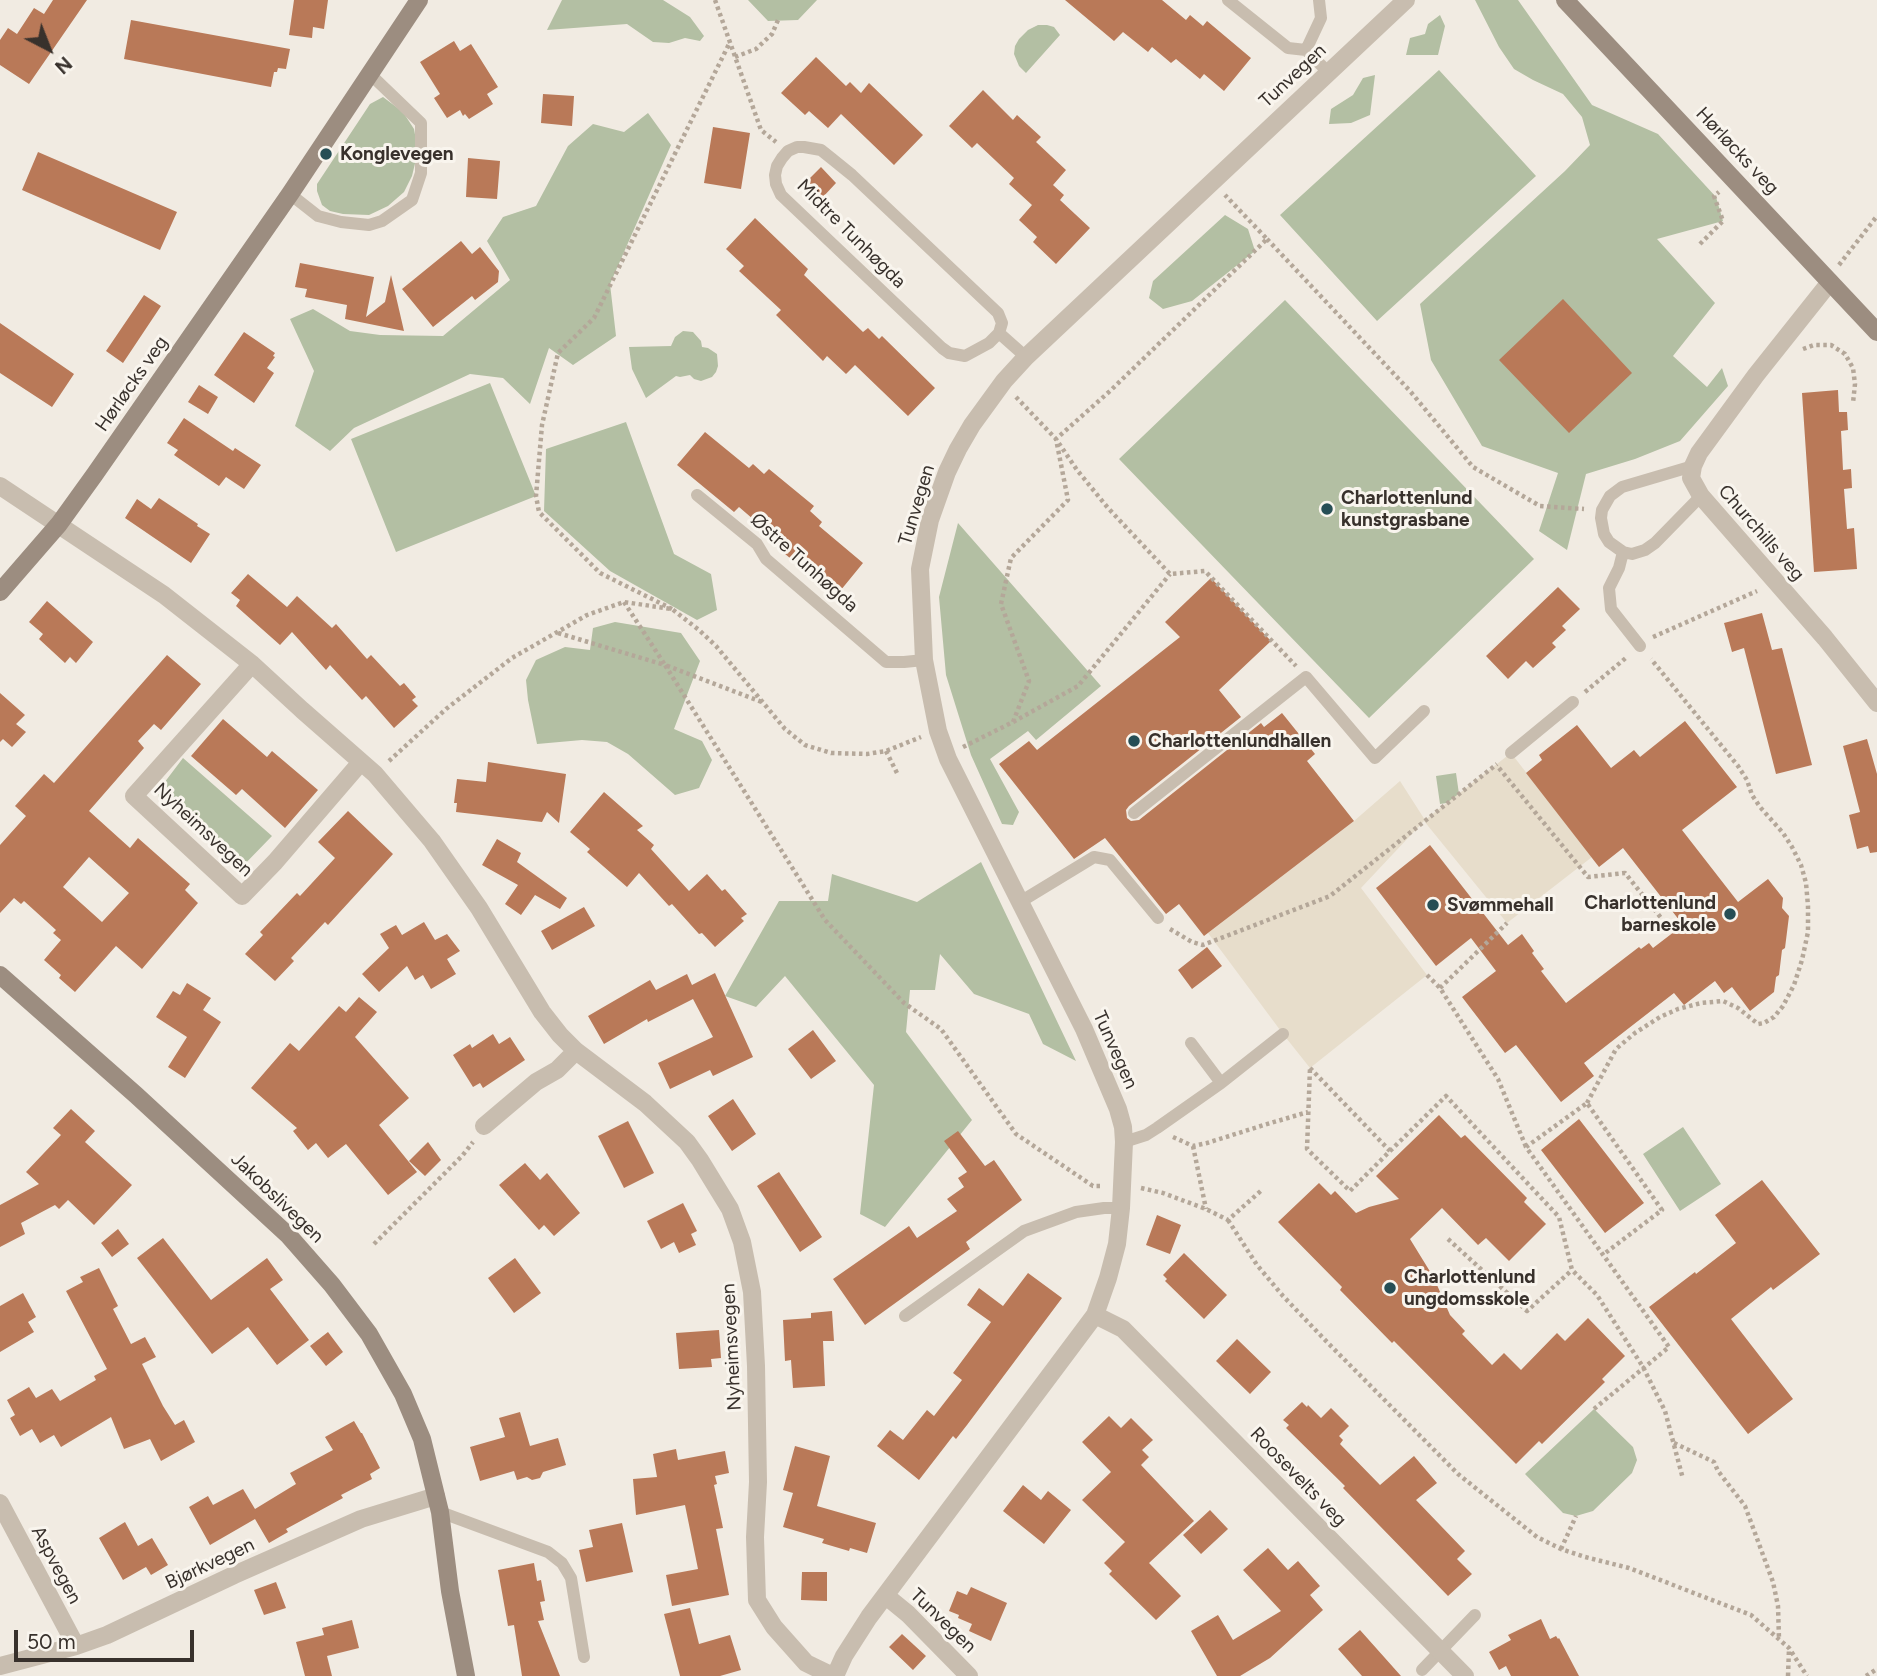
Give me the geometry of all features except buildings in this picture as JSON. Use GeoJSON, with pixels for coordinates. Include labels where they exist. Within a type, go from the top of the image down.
{"type":"FeatureCollection","features":[{"type":"Feature","properties":{"kind":"street","name":"Hørløcks veg"},"geometry":{"type":"LineString","coordinates":[[0,592],[59,524],[290,194],[419,0]]}},
{"type":"Feature","properties":{"kind":"street","name":"Tunvegen"},"geometry":{"type":"LineString","coordinates":[[834,1676],[855,1637],[1095,1315],[1117,1244],[1121,1208],[1124,1142],[1118,1109],[1084,1029],[948,759],[938,731],[924,660],[920,569],[930,520],[958,449],[1004,381],[1026,357],[1406,0]]}},
{"type":"Feature","properties":{"kind":"street","name":"Hørløcks veg"},"geometry":{"type":"LineString","coordinates":[[1565,0],[1877,332]]}},
{"type":"Feature","properties":{"kind":"street"},"geometry":{"type":"LineString","coordinates":[[1693,466],[1699,453],[1756,375],[1830,282]]}},
{"type":"Feature","properties":{"kind":"street","name":"Churchills veg"},"geometry":{"type":"LineString","coordinates":[[1693,466],[1691,478],[1701,496],[1825,638],[1877,703]]}},
{"type":"Feature","properties":{"kind":"street","name":"Nyheimsvegen"},"geometry":{"type":"LineString","coordinates":[[0,486],[164,595],[252,664],[375,774],[432,841],[480,908],[542,1012],[560,1035],[576,1051],[645,1103],[687,1142],[730,1209],[742,1242],[752,1292],[758,1482],[755,1537],[757,1600],[774,1627],[806,1663],[834,1676]]}},
{"type":"Feature","properties":{"kind":"street","name":"Nyheimsvegen"},"geometry":{"type":"LineString","coordinates":[[252,664],[134,796],[242,896],[361,762]]}},
{"type":"Feature","properties":{"kind":"street","name":"Jakobslivegen"},"geometry":{"type":"LineString","coordinates":[[0,975],[146,1104],[289,1236],[332,1285],[369,1334],[404,1394],[422,1439],[438,1504],[450,1591],[466,1676]]}},
{"type":"Feature","properties":{"kind":"street"},"geometry":{"type":"LineString","coordinates":[[484,1126],[536,1083],[557,1070],[576,1051]]}},
{"type":"Feature","properties":{"kind":"street","name":"Roosevelts veg"},"geometry":{"type":"LineString","coordinates":[[1095,1315],[1122,1329],[1465,1676]]}},
{"type":"Feature","properties":{"kind":"street","name":"Aspvegen"},"geometry":{"type":"LineString","coordinates":[[0,1503],[76,1646]]}},
{"type":"Feature","properties":{"kind":"street","name":"Bjørkvegen"},"geometry":{"type":"LineString","coordinates":[[11,1668],[107,1634],[361,1519],[438,1504]]}},
{"type":"Feature","properties":{"kind":"street","name":"Tunvegen"},"geometry":{"type":"LineString","coordinates":[[886,1596],[908,1614],[969,1676]]}},
{"type":"Feature","properties":{"kind":"lane"},"geometry":{"type":"LineString","coordinates":[[1228,0],[1288,48],[1307,50],[1328,72]]}},
{"type":"Feature","properties":{"kind":"lane"},"geometry":{"type":"LineString","coordinates":[[1307,50],[1321,18],[1320,0]]}},
{"type":"Feature","properties":{"kind":"lane"},"geometry":{"type":"LineString","coordinates":[[290,194],[318,216],[369,225],[382,221],[412,200],[421,173],[421,123],[370,74]]}},
{"type":"Feature","properties":{"kind":"lane","name":"Midtre Tunhøgda"},"geometry":{"type":"LineString","coordinates":[[797,147],[821,150],[852,175],[998,313],[1002,323],[999,333],[989,343],[965,356],[949,353],[928,336],[781,195],[775,176],[777,166],[788,151],[797,147]]}},
{"type":"Feature","properties":{"kind":"lane","name":"Midtre Tunhøgda"},"geometry":{"type":"LineString","coordinates":[[999,333],[1026,357]]}},
{"type":"Feature","properties":{"kind":"lane"},"geometry":{"type":"LineString","coordinates":[[1693,466],[1622,487],[1611,496],[1602,510],[1604,534],[1609,542],[1623,552],[1632,554],[1645,550],[1656,543],[1701,496]]}},
{"type":"Feature","properties":{"kind":"lane","name":"Østre Tunhøgda"},"geometry":{"type":"LineString","coordinates":[[697,495],[757,544],[766,559],[886,662],[924,660]]}},
{"type":"Feature","properties":{"kind":"lane"},"geometry":{"type":"LineString","coordinates":[[1623,552],[1609,588],[1611,610],[1640,646]]}},
{"type":"Feature","properties":{"kind":"lane"},"geometry":{"type":"LineString","coordinates":[[1134,813],[1306,677],[1375,758],[1424,711]]}},
{"type":"Feature","properties":{"kind":"lane"},"geometry":{"type":"LineString","coordinates":[[1511,753],[1573,702]]}},
{"type":"Feature","properties":{"kind":"lane"},"geometry":{"type":"LineString","coordinates":[[1020,902],[1094,857],[1110,860],[1158,918]]}},
{"type":"Feature","properties":{"kind":"lane"},"geometry":{"type":"LineString","coordinates":[[1124,1142],[1146,1135],[1157,1128],[1221,1083],[1283,1034]]}},
{"type":"Feature","properties":{"kind":"lane"},"geometry":{"type":"LineString","coordinates":[[1191,1043],[1221,1083]]}},
{"type":"Feature","properties":{"kind":"lane"},"geometry":{"type":"LineString","coordinates":[[905,1317],[1024,1231],[1076,1212],[1121,1208]]}},
{"type":"Feature","properties":{"kind":"lane"},"geometry":{"type":"LineString","coordinates":[[438,1504],[548,1552],[562,1563],[571,1578],[584,1657]]}},
{"type":"Feature","properties":{"kind":"lane"},"geometry":{"type":"LineString","coordinates":[[1422,1670],[1475,1615]]}},
{"type":"Feature","properties":{"kind":"path"},"geometry":{"type":"LineString","coordinates":[[715,0],[761,130],[788,151]]}},
{"type":"Feature","properties":{"kind":"path"},"geometry":{"type":"LineString","coordinates":[[735,57],[756,50],[772,34],[778,20]]}},
{"type":"Feature","properties":{"kind":"path"},"geometry":{"type":"LineString","coordinates":[[730,42],[594,318],[558,353],[542,425],[536,496],[539,512],[600,573],[672,610],[699,630],[716,646],[785,729],[805,745],[831,753],[867,754],[886,751],[925,735]]}},
{"type":"Feature","properties":{"kind":"path"},"geometry":{"type":"LineString","coordinates":[[1222,192],[1410,391],[1473,467],[1541,506],[1602,510]]}},
{"type":"Feature","properties":{"kind":"path"},"geometry":{"type":"LineString","coordinates":[[1700,244],[1723,221],[1714,196],[1719,192]]}},
{"type":"Feature","properties":{"kind":"path"},"geometry":{"type":"LineString","coordinates":[[1830,282],[1842,260],[1877,216]]}},
{"type":"Feature","properties":{"kind":"path"},"geometry":{"type":"LineString","coordinates":[[1056,439],[1110,391],[1266,239]]}},
{"type":"Feature","properties":{"kind":"path"},"geometry":{"type":"LineString","coordinates":[[1802,349],[1814,345],[1831,345],[1845,354],[1853,368],[1856,384],[1853,403]]}},
{"type":"Feature","properties":{"kind":"path"},"geometry":{"type":"LineString","coordinates":[[1004,381],[1056,439],[1108,508],[1171,574]]}},
{"type":"Feature","properties":{"kind":"path"},"geometry":{"type":"LineString","coordinates":[[1013,722],[1029,681],[1001,604],[1010,558],[1068,500],[1056,439]]}},
{"type":"Feature","properties":{"kind":"path"},"geometry":{"type":"LineString","coordinates":[[961,748],[1078,685],[1171,574],[1205,571],[1306,677]]}},
{"type":"Feature","properties":{"kind":"path"},"geometry":{"type":"LineString","coordinates":[[1573,702],[1650,638],[1778,584]]}},
{"type":"Feature","properties":{"kind":"path"},"geometry":{"type":"LineString","coordinates":[[375,774],[457,701],[512,659],[587,615],[624,602],[672,610]]}},
{"type":"Feature","properties":{"kind":"path"},"geometry":{"type":"LineString","coordinates":[[624,602],[825,920],[904,1003],[941,1029],[1016,1134],[1093,1186],[1106,1186]]}},
{"type":"Feature","properties":{"kind":"path"},"geometry":{"type":"LineString","coordinates":[[558,633],[665,665],[762,703]]}},
{"type":"Feature","properties":{"kind":"path"},"geometry":{"type":"LineString","coordinates":[[1526,1147],[1587,1102],[1616,1049],[1635,1033],[1660,1017],[1689,1006],[1723,1002],[1758,1024],[1764,1023],[1774,1017],[1783,1006],[1794,985],[1802,960],[1808,932],[1808,906],[1806,883],[1793,847],[1760,807],[1738,766],[1640,646]]}},
{"type":"Feature","properties":{"kind":"path"},"geometry":{"type":"LineString","coordinates":[[886,751],[898,775]]}},
{"type":"Feature","properties":{"kind":"path"},"geometry":{"type":"LineString","coordinates":[[1158,918],[1173,933],[1203,945],[1330,896],[1511,753]]}},
{"type":"Feature","properties":{"kind":"path"},"geometry":{"type":"LineString","coordinates":[[1496,765],[1588,877],[1625,873],[1666,924]]}},
{"type":"Feature","properties":{"kind":"path"},"geometry":{"type":"LineString","coordinates":[[1440,988],[1507,923]]}},
{"type":"Feature","properties":{"kind":"path"},"geometry":{"type":"LineString","coordinates":[[1427,975],[1440,988],[1497,1079],[1526,1147],[1669,1347],[1594,1409]]}},
{"type":"Feature","properties":{"kind":"path"},"geometry":{"type":"LineString","coordinates":[[1390,1151],[1310,1068],[1307,1149],[1350,1191],[1446,1096],[1559,1217],[1572,1270],[1597,1295],[1643,1367],[1665,1411],[1683,1479]]}},
{"type":"Feature","properties":{"kind":"path"},"geometry":{"type":"LineString","coordinates":[[1587,1102],[1661,1210],[1604,1254]]}},
{"type":"Feature","properties":{"kind":"path"},"geometry":{"type":"LineString","coordinates":[[1157,1128],[1193,1146],[1309,1112]]}},
{"type":"Feature","properties":{"kind":"path"},"geometry":{"type":"LineString","coordinates":[[374,1244],[462,1156],[484,1126]]}},
{"type":"Feature","properties":{"kind":"path"},"geometry":{"type":"LineString","coordinates":[[1193,1146],[1206,1209]]}},
{"type":"Feature","properties":{"kind":"path"},"geometry":{"type":"LineString","coordinates":[[1142,1188],[1163,1193],[1228,1220],[1257,1265],[1283,1296],[1428,1446],[1458,1474],[1537,1537],[1561,1549],[1629,1568],[1751,1615],[1789,1648],[1807,1676]]}},
{"type":"Feature","properties":{"kind":"path"},"geometry":{"type":"LineString","coordinates":[[1228,1220],[1263,1189]]}},
{"type":"Feature","properties":{"kind":"path"},"geometry":{"type":"LineString","coordinates":[[1448,1239],[1527,1311],[1572,1270]]}},
{"type":"Feature","properties":{"kind":"path"},"geometry":{"type":"LineString","coordinates":[[1673,1443],[1714,1462],[1745,1506],[1773,1582],[1778,1606],[1779,1640]]}},
{"type":"Feature","properties":{"kind":"path"},"geometry":{"type":"LineString","coordinates":[[1561,1549],[1576,1516]]}},
{"type":"Feature","properties":{"kind":"path"},"geometry":{"type":"LineString","coordinates":[[1788,1676],[1789,1648]]}},
{"type":"Feature","properties":{"kind":"path"},"geometry":{"type":"LineString","coordinates":[[1866,1676],[1877,1669]]}},
{"type":"Feature","properties":{"kind":"green space"},"geometry":{"type":"Polygon","coordinates":[[[562,0],[663,0],[690,17],[704,36],[700,41],[685,38],[669,43],[653,42],[627,24],[547,30],[562,0]]]}},
{"type":"Feature","properties":{"kind":"green space"},"geometry":{"type":"Polygon","coordinates":[[[748,0],[817,0],[798,20],[768,21],[748,0]]]}},
{"type":"Feature","properties":{"kind":"green space"},"geometry":{"type":"Polygon","coordinates":[[[1475,0],[1518,0],[1592,105],[1658,134],[1716,197],[1723,221],[1657,239],[1715,303],[1673,356],[1707,387],[1722,368],[1728,386],[1680,441],[1586,474],[1567,550],[1539,531],[1558,473],[1482,446],[1431,360],[1420,304],[1590,145],[1582,117],[1563,94],[1514,69],[1499,47],[1475,0]]]}},
{"type":"Feature","properties":{"kind":"green space"},"geometry":{"type":"Polygon","coordinates":[[[1440,15],[1445,26],[1438,55],[1406,55],[1410,38],[1425,34],[1428,24],[1440,15]]]}},
{"type":"Feature","properties":{"kind":"green space"},"geometry":{"type":"Polygon","coordinates":[[[1038,25],[1054,27],[1060,35],[1026,73],[1019,66],[1014,54],[1015,46],[1028,30],[1038,25]]]}},
{"type":"Feature","properties":{"kind":"green space"},"geometry":{"type":"Polygon","coordinates":[[[1439,70],[1536,176],[1377,321],[1280,215],[1439,70]]]}},
{"type":"Feature","properties":{"kind":"green space"},"geometry":{"type":"Polygon","coordinates":[[[1375,75],[1370,115],[1351,123],[1329,124],[1331,109],[1353,95],[1363,78],[1375,75]]]}},
{"type":"Feature","properties":{"kind":"green space"},"geometry":{"type":"Polygon","coordinates":[[[383,97],[403,112],[414,129],[418,151],[412,176],[404,192],[388,206],[369,215],[330,211],[322,205],[317,184],[370,104],[383,97]]]}},
{"type":"Feature","properties":{"kind":"green space"},"geometry":{"type":"Polygon","coordinates":[[[648,113],[671,145],[610,284],[616,336],[573,365],[549,348],[530,404],[503,378],[470,374],[354,428],[330,451],[295,426],[314,371],[290,319],[313,309],[350,331],[380,335],[443,336],[510,280],[487,241],[503,217],[536,206],[568,146],[593,124],[624,132],[648,113]]]}},
{"type":"Feature","properties":{"kind":"green space"},"geometry":{"type":"Polygon","coordinates":[[[1225,215],[1248,229],[1255,251],[1192,301],[1163,309],[1149,298],[1153,281],[1225,215]]]}},
{"type":"Feature","properties":{"kind":"green space","name":"Charlottenlund kunstgrasbane"},"geometry":{"type":"Polygon","coordinates":[[[1285,300],[1534,559],[1369,718],[1119,459],[1285,300]]]}},
{"type":"Feature","properties":{"kind":"green space"},"geometry":{"type":"Polygon","coordinates":[[[683,331],[693,332],[701,341],[702,347],[717,354],[716,372],[712,377],[701,381],[690,375],[676,376],[646,398],[632,369],[629,347],[671,346],[675,337],[683,331]]]}},
{"type":"Feature","properties":{"kind":"green space"},"geometry":{"type":"Polygon","coordinates":[[[490,383],[536,496],[396,552],[351,439],[490,383]]]}},
{"type":"Feature","properties":{"kind":"green space"},"geometry":{"type":"Polygon","coordinates":[[[626,422],[674,554],[711,574],[717,610],[697,620],[610,571],[544,511],[546,449],[626,422]]]}},
{"type":"Feature","properties":{"kind":"green space"},"geometry":{"type":"Polygon","coordinates":[[[958,523],[1101,686],[1036,740],[1028,731],[990,759],[1019,812],[1013,825],[1002,824],[971,755],[946,675],[939,597],[958,523]]]}},
{"type":"Feature","properties":{"kind":"green space"},"geometry":{"type":"Polygon","coordinates":[[[615,622],[681,633],[700,661],[674,729],[702,741],[712,760],[699,788],[675,795],[628,754],[607,742],[582,740],[537,744],[526,680],[536,660],[565,647],[590,650],[593,628],[615,622]]]}},
{"type":"Feature","properties":{"kind":"green space"},"geometry":{"type":"Polygon","coordinates":[[[183,758],[272,836],[239,870],[158,797],[158,791],[183,758]]]}},
{"type":"Feature","properties":{"kind":"green space"},"geometry":{"type":"Polygon","coordinates":[[[1456,773],[1460,801],[1440,804],[1436,776],[1456,773]]]}},
{"type":"Feature","properties":{"kind":"green space"},"geometry":{"type":"Polygon","coordinates":[[[981,862],[1076,1061],[1043,1044],[1029,1014],[974,994],[940,954],[935,990],[910,990],[906,1032],[972,1120],[885,1227],[860,1214],[874,1085],[785,976],[756,1007],[725,996],[779,901],[828,901],[832,874],[917,902],[981,862]]]}},
{"type":"Feature","properties":{"kind":"green space"},"geometry":{"type":"Polygon","coordinates":[[[1683,1127],[1721,1184],[1680,1211],[1643,1154],[1683,1127]]]}},
{"type":"Feature","properties":{"kind":"green space"},"geometry":{"type":"Polygon","coordinates":[[[1594,1409],[1633,1447],[1637,1460],[1632,1473],[1593,1511],[1576,1516],[1563,1513],[1525,1474],[1594,1409]]]}},
{"type":"Feature","properties":{"kind":"shaded area"},"geometry":{"type":"Polygon","coordinates":[[[1511,753],[1592,857],[1507,923],[1424,821],[1361,888],[1427,975],[1310,1068],[1208,933],[1354,821],[1400,781],[1425,820],[1511,753]]]}},
{"type":"Feature","properties":{"kind":"place","name":"Konglevegen"},"geometry":{"type":"Point","coordinates":[326,154]}},
{"type":"Feature","properties":{"kind":"place","name":"Charlottenlund kunstgrasbane"},"geometry":{"type":"Point","coordinates":[1327,509]}},
{"type":"Feature","properties":{"kind":"place","name":"Charlottenlundhallen"},"geometry":{"type":"Point","coordinates":[1134,741]}},
{"type":"Feature","properties":{"kind":"place","name":"Svømmehall"},"geometry":{"type":"Point","coordinates":[1433,905]}},
{"type":"Feature","properties":{"kind":"place","name":"Charlottenlund barneskole"},"geometry":{"type":"Point","coordinates":[1730,914]}},
{"type":"Feature","properties":{"kind":"place","name":"Charlottenlund ungdomsskole"},"geometry":{"type":"Point","coordinates":[1390,1288]}}]}
